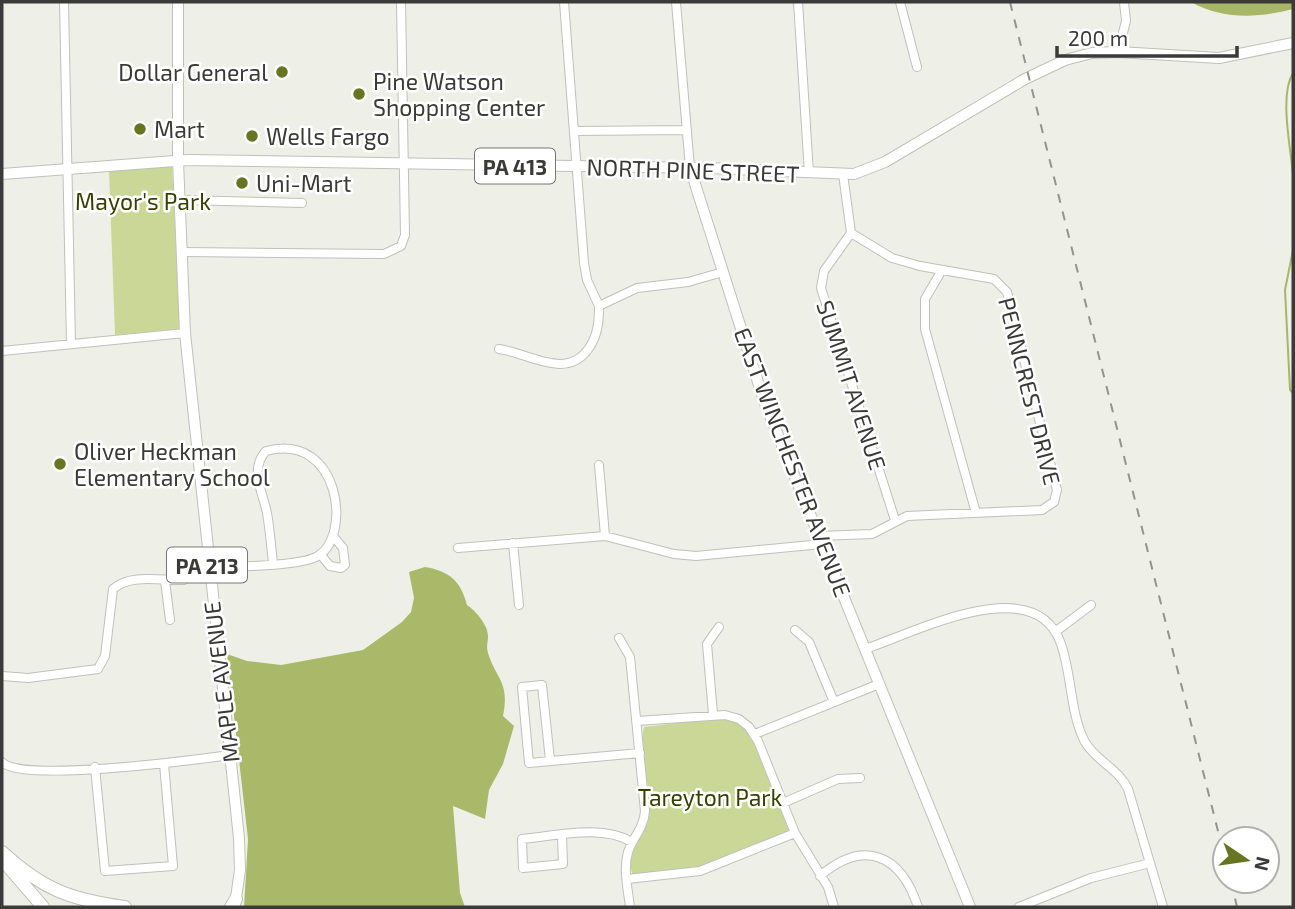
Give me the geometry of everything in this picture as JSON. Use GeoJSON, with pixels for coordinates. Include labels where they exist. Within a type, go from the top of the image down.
{"type":"FeatureCollection","features":[{"type":"Feature","properties":{"kind":"highway"},"geometry":{"type":"LineString","coordinates":[[2,852],[29,875],[56,892],[86,901],[125,907]]}},
{"type":"Feature","properties":{"kind":"highway"},"geometry":{"type":"LineString","coordinates":[[2,858],[43,907]]}},
{"type":"Feature","properties":{"kind":"highway"},"geometry":{"type":"LineString","coordinates":[[2,870],[33,907]]}},
{"type":"Feature","properties":{"kind":"main road","name":"PA 213"},"geometry":{"type":"LineString","coordinates":[[178,2],[178,161],[185,332]]}},
{"type":"Feature","properties":{"kind":"main road","name":"PA 413"},"geometry":{"type":"LineString","coordinates":[[1118,52],[1219,58],[1293,43]]}},
{"type":"Feature","properties":{"kind":"main road","name":"NORTH PINE STREET"},"geometry":{"type":"LineString","coordinates":[[178,161],[690,168],[843,174],[870,170],[1058,63],[1092,53],[1118,52]]}},
{"type":"Feature","properties":{"kind":"main road","name":"PA 413"},"geometry":{"type":"LineString","coordinates":[[2,174],[178,161]]}},
{"type":"Feature","properties":{"kind":"main road","name":"EAST WINCHESTER AVENUE"},"geometry":{"type":"LineString","coordinates":[[690,168],[764,401],[970,907]]}},
{"type":"Feature","properties":{"kind":"main road","name":"MAPLE AVENUE"},"geometry":{"type":"LineString","coordinates":[[185,332],[208,568],[239,838],[234,904]]}},
{"type":"Feature","properties":{"kind":"street"},"geometry":{"type":"LineString","coordinates":[[64,2],[71,343]]}},
{"type":"Feature","properties":{"kind":"street"},"geometry":{"type":"LineString","coordinates":[[182,252],[384,254],[401,246],[405,229],[401,164],[401,2]]}},
{"type":"Feature","properties":{"kind":"street"},"geometry":{"type":"LineString","coordinates":[[499,349],[557,365],[573,363],[584,355],[595,336],[599,306],[587,280],[564,2]]}},
{"type":"Feature","properties":{"kind":"street","name":"EAST WINCHESTER AVENUE"},"geometry":{"type":"LineString","coordinates":[[676,2],[690,168]]}},
{"type":"Feature","properties":{"kind":"street"},"geometry":{"type":"LineString","coordinates":[[798,2],[808,173]]}},
{"type":"Feature","properties":{"kind":"street"},"geometry":{"type":"LineString","coordinates":[[900,2],[917,67]]}},
{"type":"Feature","properties":{"kind":"street"},"geometry":{"type":"LineString","coordinates":[[1118,52],[1126,21],[1124,2]]}},
{"type":"Feature","properties":{"kind":"street"},"geometry":{"type":"LineString","coordinates":[[575,131],[687,130]]}},
{"type":"Feature","properties":{"kind":"street"},"geometry":{"type":"LineString","coordinates":[[843,174],[851,233]]}},
{"type":"Feature","properties":{"kind":"street"},"geometry":{"type":"LineString","coordinates":[[180,200],[302,203]]}},
{"type":"Feature","properties":{"kind":"street","name":"PENNCREST DRIVE"},"geometry":{"type":"LineString","coordinates":[[458,548],[605,536],[674,554],[696,556],[872,534],[895,520],[919,514],[1042,510],[1054,502],[1057,490],[1004,288],[989,277],[891,258],[851,233]]}},
{"type":"Feature","properties":{"kind":"street","name":"SUMMIT AVENUE"},"geometry":{"type":"LineString","coordinates":[[851,233],[824,271],[821,288],[895,520]]}},
{"type":"Feature","properties":{"kind":"street"},"geometry":{"type":"LineString","coordinates":[[942,270],[925,299],[925,329],[976,513]]}},
{"type":"Feature","properties":{"kind":"street"},"geometry":{"type":"LineString","coordinates":[[599,306],[637,288],[688,282],[723,272]]}},
{"type":"Feature","properties":{"kind":"street"},"geometry":{"type":"LineString","coordinates":[[2,351],[185,332]]}},
{"type":"Feature","properties":{"kind":"street"},"geometry":{"type":"LineString","coordinates":[[208,568],[311,559],[320,554],[333,536],[333,493],[323,465],[303,452],[277,449],[266,451],[259,460],[258,482],[267,514],[273,562]]}},
{"type":"Feature","properties":{"kind":"street"},"geometry":{"type":"LineString","coordinates":[[599,465],[605,536]]}},
{"type":"Feature","properties":{"kind":"street"},"geometry":{"type":"LineString","coordinates":[[320,554],[330,566],[341,568],[345,565],[343,548],[333,536]]}},
{"type":"Feature","properties":{"kind":"street"},"geometry":{"type":"LineString","coordinates":[[513,543],[519,605]]}},
{"type":"Feature","properties":{"kind":"street"},"geometry":{"type":"LineString","coordinates":[[2,676],[28,678],[98,669],[105,656],[113,589],[124,582],[135,580],[184,580]]}},
{"type":"Feature","properties":{"kind":"street"},"geometry":{"type":"LineString","coordinates":[[165,581],[170,620]]}},
{"type":"Feature","properties":{"kind":"street"},"geometry":{"type":"LineString","coordinates":[[1055,632],[1091,605]]}},
{"type":"Feature","properties":{"kind":"street"},"geometry":{"type":"LineString","coordinates":[[865,649],[961,614],[1004,608],[1035,614],[1055,632],[1065,657],[1083,738],[1124,780],[1163,907]]}},
{"type":"Feature","properties":{"kind":"street"},"geometry":{"type":"LineString","coordinates":[[713,714],[707,644],[719,627]]}},
{"type":"Feature","properties":{"kind":"street"},"geometry":{"type":"LineString","coordinates":[[795,630],[809,642],[834,702]]}},
{"type":"Feature","properties":{"kind":"street"},"geometry":{"type":"LineString","coordinates":[[619,638],[630,657],[644,819],[632,842],[627,861],[630,907]]}},
{"type":"Feature","properties":{"kind":"street"},"geometry":{"type":"LineString","coordinates":[[755,734],[879,684]]}},
{"type":"Feature","properties":{"kind":"street"},"geometry":{"type":"LineString","coordinates":[[550,760],[542,685],[522,687],[529,763],[640,753]]}},
{"type":"Feature","properties":{"kind":"street"},"geometry":{"type":"LineString","coordinates":[[637,721],[713,714],[739,719],[755,734],[795,833],[830,892],[834,907]]}},
{"type":"Feature","properties":{"kind":"street"},"geometry":{"type":"LineString","coordinates":[[2,762],[10,768],[39,772],[164,764],[230,755]]}},
{"type":"Feature","properties":{"kind":"street"},"geometry":{"type":"LineString","coordinates":[[95,767],[105,871],[173,866],[164,764]]}},
{"type":"Feature","properties":{"kind":"street"},"geometry":{"type":"LineString","coordinates":[[783,803],[838,779],[860,778]]}},
{"type":"Feature","properties":{"kind":"street"},"geometry":{"type":"LineString","coordinates":[[562,836],[564,864],[523,868],[522,839],[613,832],[632,842]]}},
{"type":"Feature","properties":{"kind":"street"},"geometry":{"type":"LineString","coordinates":[[627,879],[700,871],[795,833]]}},
{"type":"Feature","properties":{"kind":"street"},"geometry":{"type":"LineString","coordinates":[[820,876],[849,857],[880,858],[895,864],[904,874],[918,907]]}},
{"type":"Feature","properties":{"kind":"street"},"geometry":{"type":"LineString","coordinates":[[1019,907],[1091,878],[1150,863]]}},
{"type":"Feature","properties":{"kind":"green space","name":"Mayor's Park"},"geometry":{"type":"Polygon","coordinates":[[[172,166],[180,329],[115,335],[109,170],[172,166]]]}},
{"type":"Feature","properties":{"kind":"green space","name":"Tareyton Park"},"geometry":{"type":"Polygon","coordinates":[[[718,718],[737,722],[753,738],[789,831],[701,868],[633,875],[632,853],[646,826],[649,808],[642,738],[644,727],[718,718]]]}},
{"type":"Feature","properties":{"kind":"shaded area"},"geometry":{"type":"Polygon","coordinates":[[[1191,2],[1293,2],[1293,9],[1241,16],[1216,12],[1191,2]]]}},
{"type":"Feature","properties":{"kind":"shaded area"},"geometry":{"type":"Polygon","coordinates":[[[425,567],[441,571],[453,579],[467,605],[484,623],[488,636],[488,653],[505,695],[503,716],[514,726],[503,764],[489,790],[485,819],[453,806],[460,893],[465,907],[244,907],[248,839],[227,654],[247,661],[281,665],[363,650],[402,622],[411,612],[414,598],[409,572],[425,567]]]}},
{"type":"Feature","properties":{"kind":"waterway"},"geometry":{"type":"LineString","coordinates":[[1293,73],[1286,108],[1293,175]]}},
{"type":"Feature","properties":{"kind":"waterway"},"geometry":{"type":"LineString","coordinates":[[1293,250],[1285,290],[1290,390],[1293,393]]}},
{"type":"Feature","properties":{"kind":"railway"},"geometry":{"type":"LineString","coordinates":[[1010,2],[1216,825]]}},
{"type":"Feature","properties":{"kind":"railway"},"geometry":{"type":"LineString","coordinates":[[1234,895],[1237,907]]}},
{"type":"Feature","properties":{"kind":"place","name":"Dollar General"},"geometry":{"type":"Point","coordinates":[282,72]}},
{"type":"Feature","properties":{"kind":"place","name":"Pine Watson Shopping Center"},"geometry":{"type":"Point","coordinates":[359,94]}},
{"type":"Feature","properties":{"kind":"place","name":"Mart"},"geometry":{"type":"Point","coordinates":[140,129]}},
{"type":"Feature","properties":{"kind":"place","name":"Wells Fargo"},"geometry":{"type":"Point","coordinates":[252,136]}},
{"type":"Feature","properties":{"kind":"place","name":"Uni-Mart"},"geometry":{"type":"Point","coordinates":[242,183]}},
{"type":"Feature","properties":{"kind":"place","name":"Oliver Heckman Elementary School"},"geometry":{"type":"Point","coordinates":[60,464]}}]}
